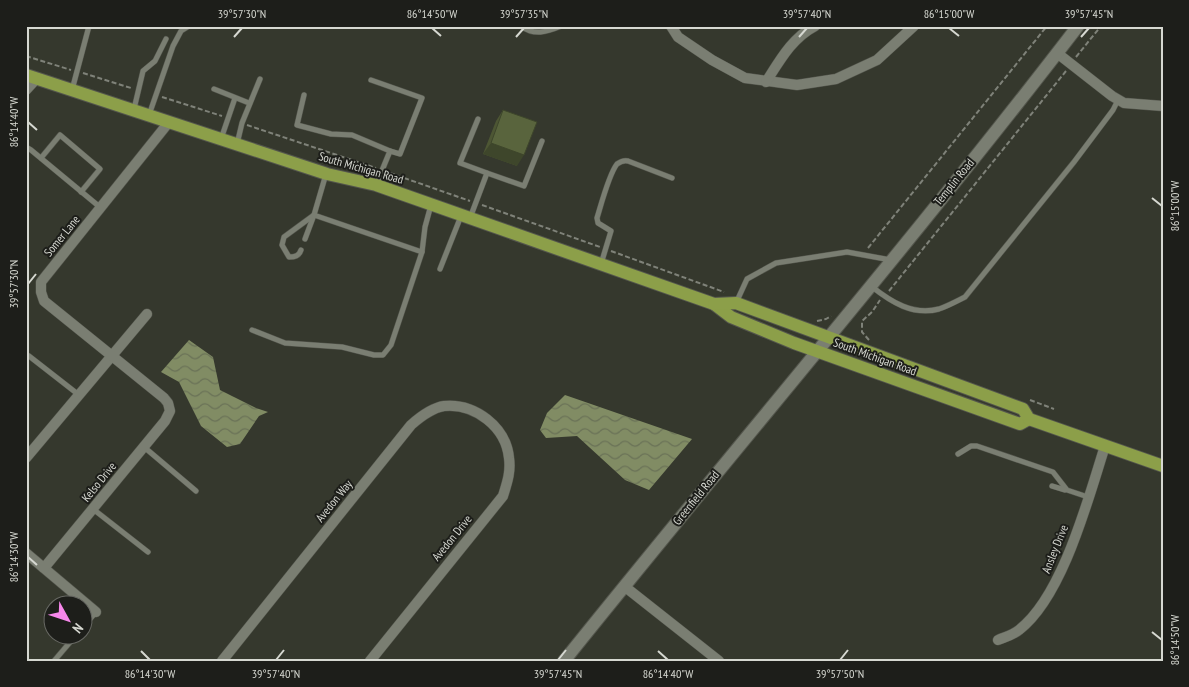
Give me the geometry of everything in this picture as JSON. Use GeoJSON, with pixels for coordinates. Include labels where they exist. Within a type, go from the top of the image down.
{"type":"FeatureCollection","features":[{"type":"Feature","properties":{"kind":"main road","name":"South Michigan Road"},"geometry":{"type":"LineString","coordinates":[[32,76],[327,174],[376,185],[601,264],[714,304],[731,317],[816,352],[1020,424],[1030,418]]}},
{"type":"Feature","properties":{"kind":"main road","name":"South Michigan Road"},"geometry":{"type":"LineString","coordinates":[[714,304],[738,300],[829,337],[1023,409],[1030,418],[1163,466]]}},
{"type":"Feature","properties":{"kind":"street"},"geometry":{"type":"LineString","coordinates":[[671,26],[678,37],[712,60],[745,78],[796,85],[836,79],[877,60],[914,26]]}},
{"type":"Feature","properties":{"kind":"street"},"geometry":{"type":"LineString","coordinates":[[766,82],[786,50],[804,32],[815,26]]}},
{"type":"Feature","properties":{"kind":"street","name":"Templin Road"},"geometry":{"type":"LineString","coordinates":[[829,337],[1078,26]]}},
{"type":"Feature","properties":{"kind":"street"},"geometry":{"type":"LineString","coordinates":[[1057,53],[1118,100],[1137,105],[1163,106]]}},
{"type":"Feature","properties":{"kind":"street"},"geometry":{"type":"LineString","coordinates":[[26,90],[32,76]]}},
{"type":"Feature","properties":{"kind":"street","name":"Somer Lane"},"geometry":{"type":"LineString","coordinates":[[169,122],[41,282],[41,292],[44,301],[164,398],[170,410]]}},
{"type":"Feature","properties":{"kind":"street"},"geometry":{"type":"LineString","coordinates":[[28,453],[147,314]]}},
{"type":"Feature","properties":{"kind":"street","name":"Greenfield Road"},"geometry":{"type":"LineString","coordinates":[[564,661],[829,337]]}},
{"type":"Feature","properties":{"kind":"street","name":"Avedon Way"},"geometry":{"type":"LineString","coordinates":[[222,661],[411,425],[424,413],[442,406],[456,406],[490,419]]}},
{"type":"Feature","properties":{"kind":"street","name":"Kelso Drive"},"geometry":{"type":"LineString","coordinates":[[44,568],[165,421],[170,410]]}},
{"type":"Feature","properties":{"kind":"street","name":"Avedon Drive"},"geometry":{"type":"LineString","coordinates":[[370,661],[503,496],[509,476],[509,457],[504,440],[490,419]]}},
{"type":"Feature","properties":{"kind":"street","name":"Ansley Drive"},"geometry":{"type":"LineString","coordinates":[[998,640],[1019,630],[1030,619],[1050,592],[1065,562],[1105,446]]}},
{"type":"Feature","properties":{"kind":"street"},"geometry":{"type":"LineString","coordinates":[[26,553],[96,612]]}},
{"type":"Feature","properties":{"kind":"street"},"geometry":{"type":"LineString","coordinates":[[624,586],[719,661]]}},
{"type":"Feature","properties":{"kind":"lane"},"geometry":{"type":"LineString","coordinates":[[72,90],[89,26]]}},
{"type":"Feature","properties":{"kind":"lane"},"geometry":{"type":"LineString","coordinates":[[149,116],[173,46],[181,31],[189,26]]}},
{"type":"Feature","properties":{"kind":"lane"},"geometry":{"type":"LineString","coordinates":[[521,26],[534,32],[547,32],[560,26]]}},
{"type":"Feature","properties":{"kind":"lane"},"geometry":{"type":"LineString","coordinates":[[134,109],[143,71],[156,60],[166,39]]}},
{"type":"Feature","properties":{"kind":"lane"},"geometry":{"type":"LineString","coordinates":[[236,144],[249,103],[260,79]]}},
{"type":"Feature","properties":{"kind":"lane"},"geometry":{"type":"LineString","coordinates":[[304,95],[297,125],[331,134],[352,135],[400,154],[422,98],[371,80]]}},
{"type":"Feature","properties":{"kind":"lane"},"geometry":{"type":"LineString","coordinates":[[214,89],[249,103]]}},
{"type":"Feature","properties":{"kind":"lane"},"geometry":{"type":"LineString","coordinates":[[221,139],[235,98]]}},
{"type":"Feature","properties":{"kind":"lane"},"geometry":{"type":"LineString","coordinates":[[871,286],[888,299],[915,311],[939,309],[965,297],[1074,162],[1113,110],[1118,100]]}},
{"type":"Feature","properties":{"kind":"lane"},"geometry":{"type":"LineString","coordinates":[[478,118],[460,163],[487,173],[524,186],[542,141]]}},
{"type":"Feature","properties":{"kind":"lane"},"geometry":{"type":"LineString","coordinates":[[41,158],[60,135],[100,169],[81,192]]}},
{"type":"Feature","properties":{"kind":"lane"},"geometry":{"type":"LineString","coordinates":[[26,147],[101,208]]}},
{"type":"Feature","properties":{"kind":"lane"},"geometry":{"type":"LineString","coordinates":[[376,185],[390,150]]}},
{"type":"Feature","properties":{"kind":"lane"},"geometry":{"type":"LineString","coordinates":[[601,264],[611,231],[598,223],[596,218],[618,163],[623,160],[628,161],[672,178]]}},
{"type":"Feature","properties":{"kind":"lane"},"geometry":{"type":"LineString","coordinates":[[440,269],[466,217],[476,202],[487,173]]}},
{"type":"Feature","properties":{"kind":"lane"},"geometry":{"type":"LineString","coordinates":[[305,240],[327,174]]}},
{"type":"Feature","properties":{"kind":"lane"},"geometry":{"type":"LineString","coordinates":[[252,330],[285,343],[342,346],[374,356],[382,355],[391,345],[422,252],[424,227],[431,205]]}},
{"type":"Feature","properties":{"kind":"lane"},"geometry":{"type":"LineString","coordinates":[[302,250],[295,257],[289,256],[282,245],[284,237],[314,214]]}},
{"type":"Feature","properties":{"kind":"lane"},"geometry":{"type":"LineString","coordinates":[[314,214],[422,252]]}},
{"type":"Feature","properties":{"kind":"lane"},"geometry":{"type":"LineString","coordinates":[[738,300],[748,279],[776,263],[847,252],[892,260]]}},
{"type":"Feature","properties":{"kind":"lane"},"geometry":{"type":"LineString","coordinates":[[29,356],[79,395]]}},
{"type":"Feature","properties":{"kind":"lane"},"geometry":{"type":"LineString","coordinates":[[958,454],[971,446],[1004,455],[1053,472],[1067,490]]}},
{"type":"Feature","properties":{"kind":"lane"},"geometry":{"type":"LineString","coordinates":[[144,447],[196,491]]}},
{"type":"Feature","properties":{"kind":"lane"},"geometry":{"type":"LineString","coordinates":[[1052,486],[1088,497]]}},
{"type":"Feature","properties":{"kind":"lane"},"geometry":{"type":"LineString","coordinates":[[93,509],[148,552]]}},
{"type":"Feature","properties":{"kind":"lane"},"geometry":{"type":"LineString","coordinates":[[92,617],[96,612]]}},
{"type":"Feature","properties":{"kind":"lane"},"geometry":{"type":"LineString","coordinates":[[54,661],[68,644]]}},
{"type":"Feature","properties":{"kind":"path"},"geometry":{"type":"LineString","coordinates":[[863,255],[1047,26]]}},
{"type":"Feature","properties":{"kind":"path"},"geometry":{"type":"LineString","coordinates":[[1079,54],[1101,26]]}},
{"type":"Feature","properties":{"kind":"path"},"geometry":{"type":"LineString","coordinates":[[26,56],[140,90]]}},
{"type":"Feature","properties":{"kind":"path"},"geometry":{"type":"LineString","coordinates":[[887,293],[1064,74]]}},
{"type":"Feature","properties":{"kind":"path"},"geometry":{"type":"LineString","coordinates":[[156,95],[228,118]]}},
{"type":"Feature","properties":{"kind":"path"},"geometry":{"type":"LineString","coordinates":[[242,123],[476,202],[606,249],[738,300]]}},
{"type":"Feature","properties":{"kind":"path"},"geometry":{"type":"LineString","coordinates":[[873,343],[864,336],[861,324],[863,318],[869,316],[880,300]]}},
{"type":"Feature","properties":{"kind":"path"},"geometry":{"type":"LineString","coordinates":[[811,320],[821,320],[830,316]]}},
{"type":"Feature","properties":{"kind":"path"},"geometry":{"type":"LineString","coordinates":[[1026,399],[1054,409]]}},
{"type":"Feature","properties":{"kind":"water"},"geometry":{"type":"Polygon","coordinates":[[[189,340],[213,357],[220,390],[268,412],[259,416],[240,444],[227,447],[201,426],[179,382],[161,372],[189,340]]]}},
{"type":"Feature","properties":{"kind":"water"},"geometry":{"type":"Polygon","coordinates":[[[565,395],[692,439],[649,490],[625,480],[577,436],[546,438],[540,430],[547,413],[565,395]]]}},
{"type":"Feature","properties":{"kind":"building"},"geometry":{"type":"Polygon","coordinates":[[[503,110],[537,122],[524,155],[491,143],[503,110]]]}}]}
